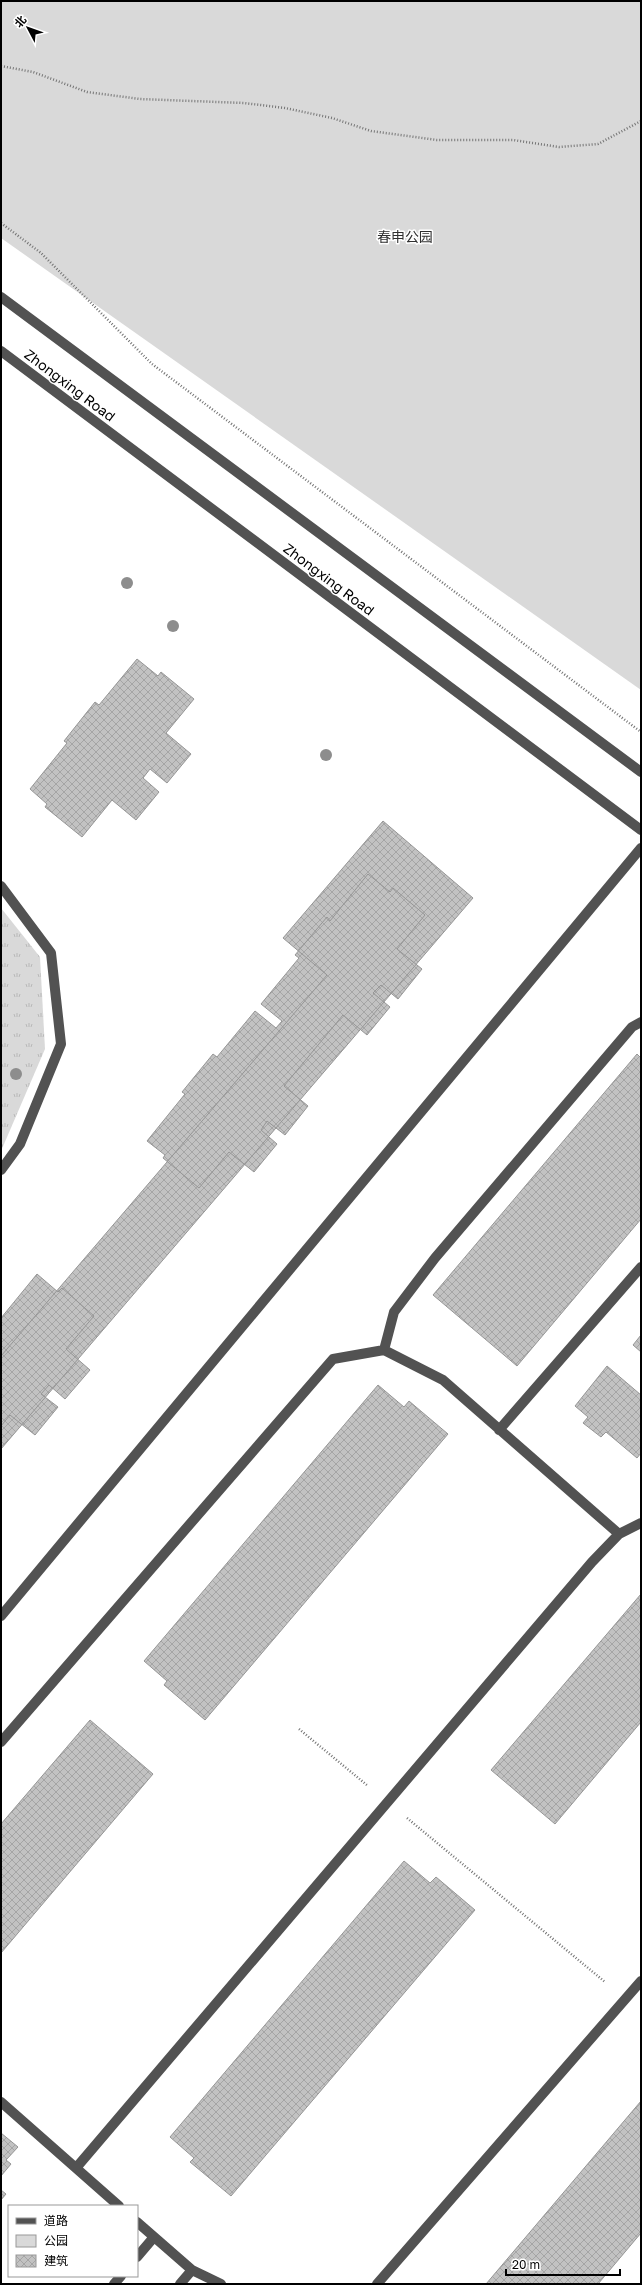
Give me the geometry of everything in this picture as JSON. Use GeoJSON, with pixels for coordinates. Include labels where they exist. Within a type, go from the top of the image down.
{"type":"FeatureCollection","features":[{"type":"Feature","properties":{"kind":"street"},"geometry":{"type":"LineString","coordinates":[[1,296],[641,772]]}},
{"type":"Feature","properties":{"kind":"street","name":"Zhongxing Road"},"geometry":{"type":"LineString","coordinates":[[1,351],[641,830]]}},
{"type":"Feature","properties":{"kind":"street"},"geometry":{"type":"LineString","coordinates":[[1,1616],[641,848]]}},
{"type":"Feature","properties":{"kind":"street"},"geometry":{"type":"LineString","coordinates":[[1,886],[51,953],[61,1044],[20,1144],[1,1170]]}},
{"type":"Feature","properties":{"kind":"street"},"geometry":{"type":"LineString","coordinates":[[384,1350],[394,1312],[435,1258],[632,1027],[641,1022]]}},
{"type":"Feature","properties":{"kind":"street"},"geometry":{"type":"LineString","coordinates":[[500,1430],[641,1267]]}},
{"type":"Feature","properties":{"kind":"street"},"geometry":{"type":"LineString","coordinates":[[1,1742],[333,1359],[384,1350],[443,1380],[619,1534]]}},
{"type":"Feature","properties":{"kind":"street"},"geometry":{"type":"LineString","coordinates":[[76,2168],[592,1562],[619,1534],[641,1523]]}},
{"type":"Feature","properties":{"kind":"street"},"geometry":{"type":"LineString","coordinates":[[377,2284],[641,1981]]}},
{"type":"Feature","properties":{"kind":"street"},"geometry":{"type":"LineString","coordinates":[[1,2102],[118,2205]]}},
{"type":"Feature","properties":{"kind":"street"},"geometry":{"type":"LineString","coordinates":[[138,2223],[192,2270],[221,2284]]}},
{"type":"Feature","properties":{"kind":"street"},"geometry":{"type":"LineString","coordinates":[[138,2256],[154,2237]]}},
{"type":"Feature","properties":{"kind":"street"},"geometry":{"type":"LineString","coordinates":[[180,2284],[192,2270]]}},
{"type":"Feature","properties":{"kind":"path"},"geometry":{"type":"LineString","coordinates":[[1,66],[33,72],[87,92],[140,99],[244,102],[285,108],[332,118],[371,131],[437,140],[513,140],[559,147],[598,144],[641,121]]}},
{"type":"Feature","properties":{"kind":"path"},"geometry":{"type":"LineString","coordinates":[[1,223],[41,253],[152,364],[641,732]]}},
{"type":"Feature","properties":{"kind":"path"},"geometry":{"type":"LineString","coordinates":[[299,1729],[372,1790]]}},
{"type":"Feature","properties":{"kind":"path"},"geometry":{"type":"LineString","coordinates":[[403,1815],[610,1987]]}},
{"type":"Feature","properties":{"kind":"green space","name":"春申公园"},"geometry":{"type":"Polygon","coordinates":[[[1,1],[641,1],[641,690],[1,238],[1,1]]]}},
{"type":"Feature","properties":{"kind":"green space"},"geometry":{"type":"Polygon","coordinates":[[[1,908],[40,957],[45,1049],[1,1151],[1,908]]]}},
{"type":"Feature","properties":{"kind":"building"},"geometry":{"type":"Polygon","coordinates":[[[137,659],[158,676],[161,672],[194,699],[166,733],[191,754],[167,783],[150,769],[143,778],[159,792],[136,820],[112,800],[82,837],[45,807],[47,804],[30,789],[67,743],[64,741],[95,702],[99,705],[137,659]]]}},
{"type":"Feature","properties":{"kind":"building"},"geometry":{"type":"Polygon","coordinates":[[[383,821],[473,898],[1,1449],[1,1356],[327,975],[283,938],[383,821]]]}},
{"type":"Feature","properties":{"kind":"building"},"geometry":{"type":"Polygon","coordinates":[[[368,874],[390,892],[393,888],[425,915],[397,949],[422,969],[398,999],[381,985],[373,993],[390,1007],[367,1035],[343,1015],[284,1086],[308,1106],[285,1135],[267,1121],[261,1130],[277,1144],[254,1172],[229,1152],[199,1188],[163,1158],[165,1155],[147,1141],[185,1094],[182,1092],[213,1054],[217,1057],[255,1011],[276,1028],[282,1021],[261,1004],[299,958],[295,955],[327,917],[330,921],[368,874]]]}},
{"type":"Feature","properties":{"kind":"building"},"geometry":{"type":"Polygon","coordinates":[[[637,1054],[641,1058],[641,1219],[517,1366],[433,1295],[637,1054]]]}},
{"type":"Feature","properties":{"kind":"building"},"geometry":{"type":"Polygon","coordinates":[[[37,1274],[58,1292],[62,1288],[94,1316],[66,1349],[90,1370],[65,1399],[49,1385],[41,1394],[58,1407],[35,1435],[10,1415],[1,1426],[1,1318],[37,1274]]]}},
{"type":"Feature","properties":{"kind":"building"},"geometry":{"type":"Polygon","coordinates":[[[641,1335],[641,1352],[633,1345],[641,1335]]]}},
{"type":"Feature","properties":{"kind":"building"},"geometry":{"type":"Polygon","coordinates":[[[607,1366],[641,1395],[641,1453],[637,1458],[606,1432],[601,1437],[583,1423],[588,1417],[575,1406],[607,1366]]]}},
{"type":"Feature","properties":{"kind":"building"},"geometry":{"type":"Polygon","coordinates":[[[378,1385],[404,1407],[409,1401],[448,1434],[205,1720],[164,1685],[167,1681],[144,1661],[378,1385]]]}},
{"type":"Feature","properties":{"kind":"building"},"geometry":{"type":"Polygon","coordinates":[[[641,1594],[641,1722],[555,1824],[491,1770],[641,1594]]]}},
{"type":"Feature","properties":{"kind":"building"},"geometry":{"type":"Polygon","coordinates":[[[90,1720],[153,1774],[1,1953],[1,1824],[90,1720]]]}},
{"type":"Feature","properties":{"kind":"building"},"geometry":{"type":"Polygon","coordinates":[[[404,1861],[430,1883],[436,1877],[475,1910],[231,2196],[190,2162],[194,2158],[170,2137],[404,1861]]]}},
{"type":"Feature","properties":{"kind":"building"},"geometry":{"type":"Polygon","coordinates":[[[641,2101],[641,2233],[598,2284],[486,2284],[641,2101]]]}},
{"type":"Feature","properties":{"kind":"building"},"geometry":{"type":"Polygon","coordinates":[[[1,2133],[18,2147],[6,2160],[11,2164],[1,2176],[1,2133]]]}},
{"type":"Feature","properties":{"kind":"building"},"geometry":{"type":"Polygon","coordinates":[[[1,2190],[6,2194],[1,2200],[1,2190]]]}}]}
